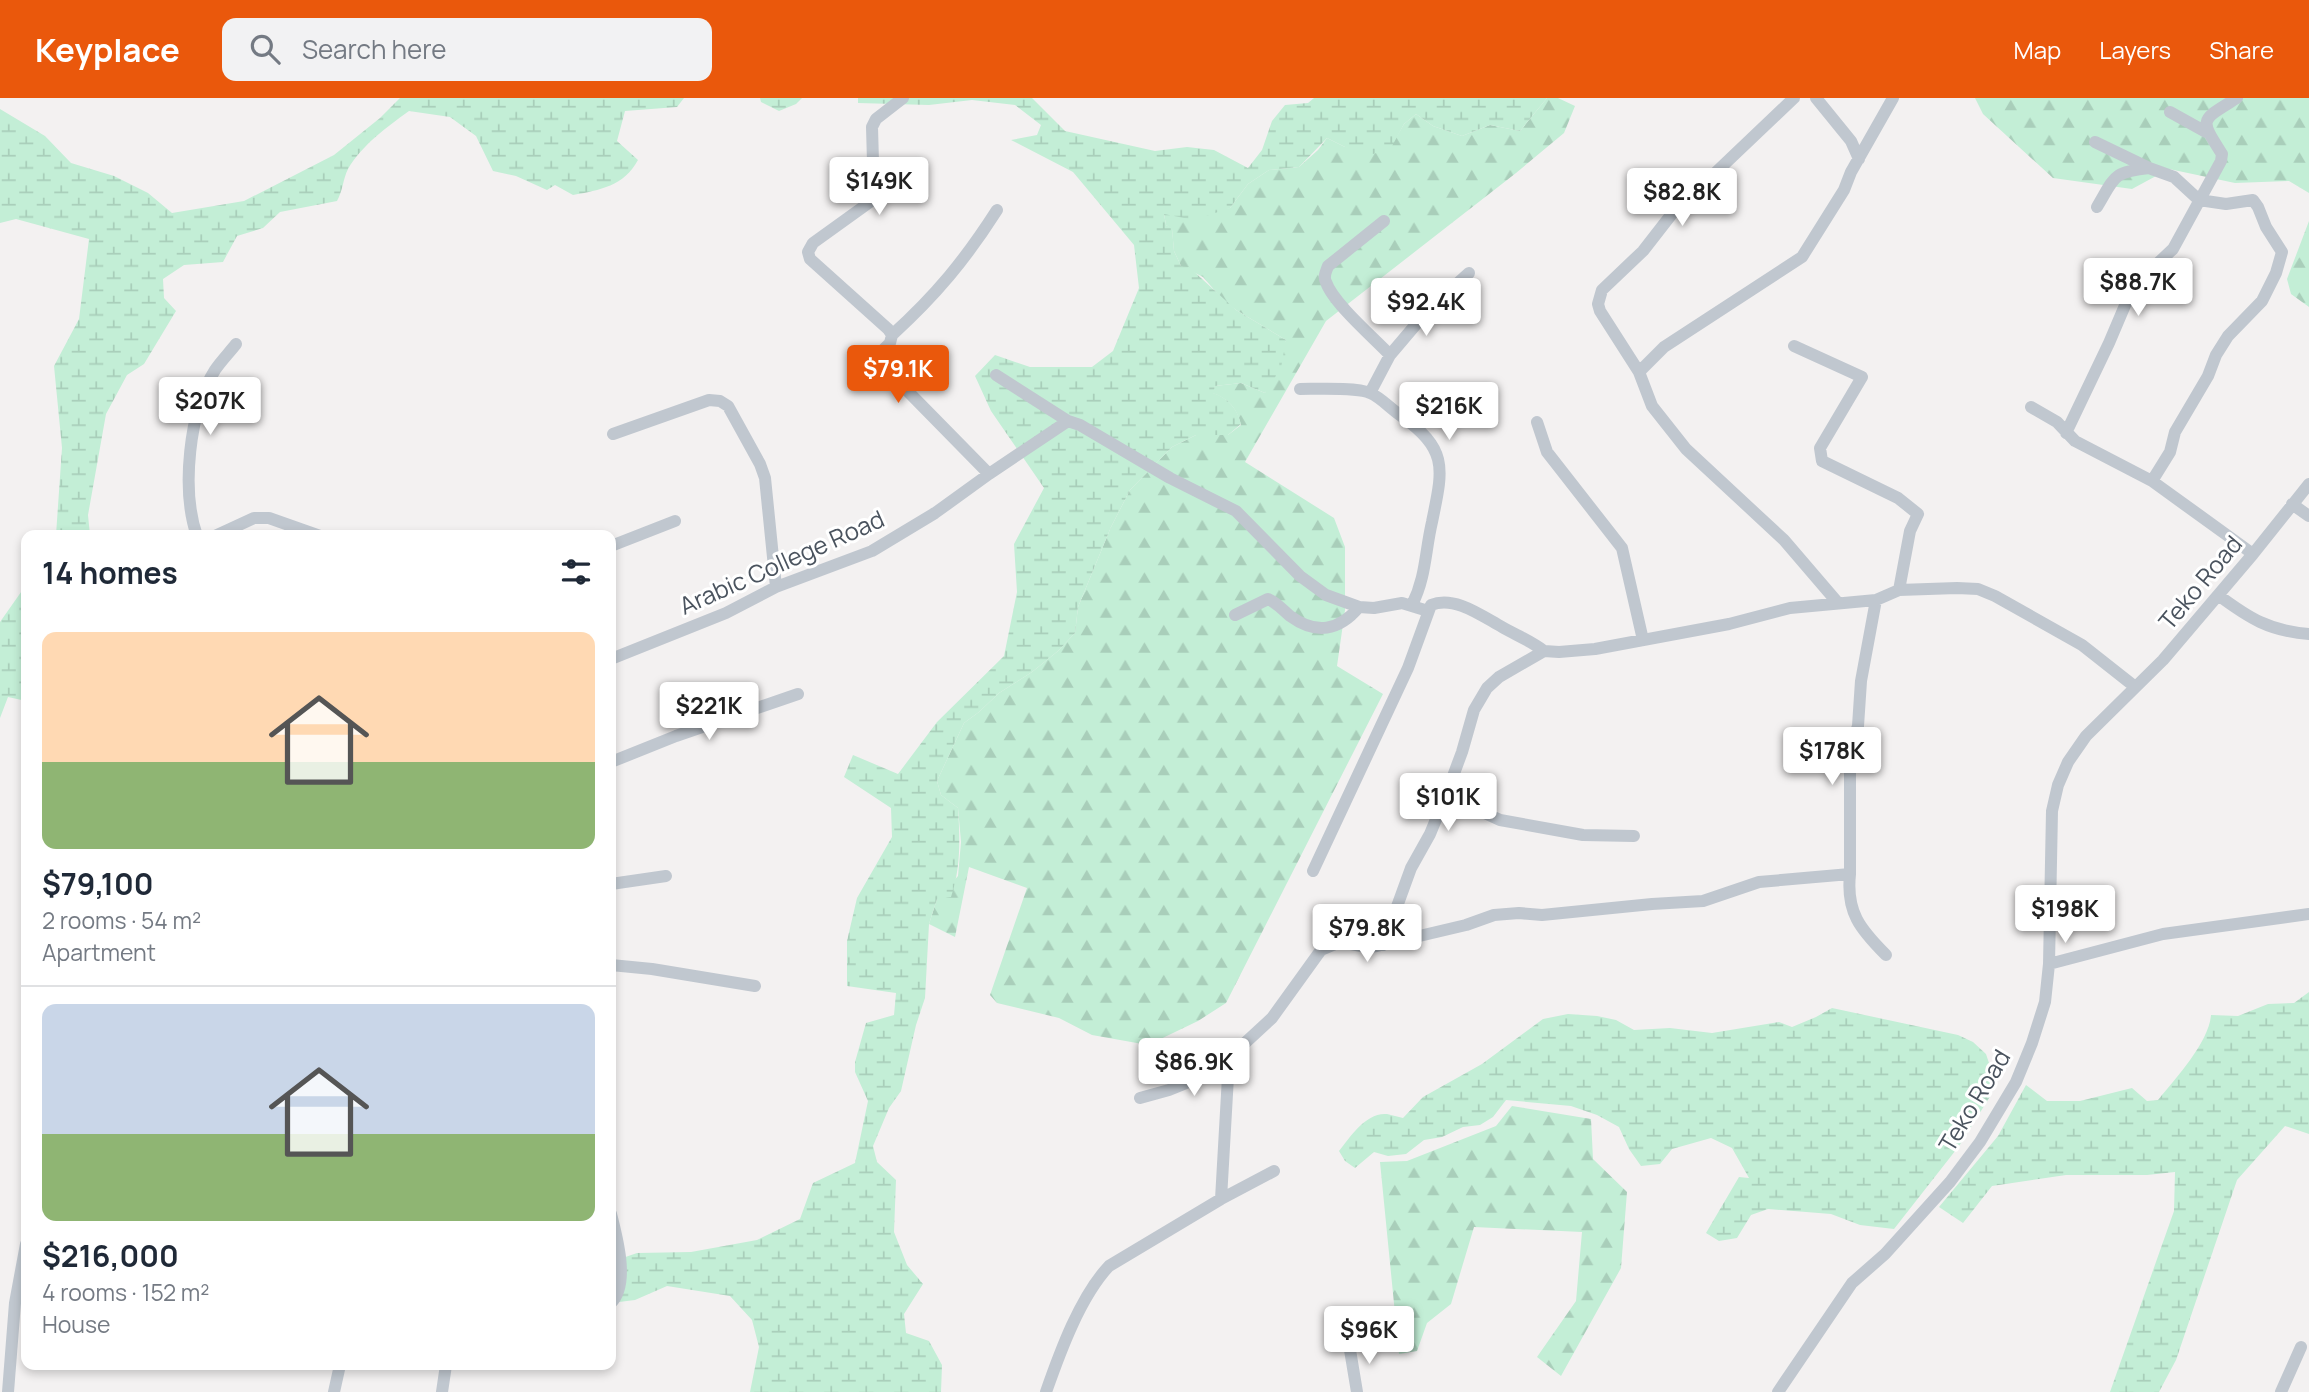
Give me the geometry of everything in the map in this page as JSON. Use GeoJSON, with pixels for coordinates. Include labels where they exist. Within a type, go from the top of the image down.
{"type":"FeatureCollection","features":[{"type":"Feature","properties":{"kind":"street"},"geometry":{"type":"LineString","coordinates":[[892,335],[810,259],[808,252],[813,243],[874,197],[872,127],[876,119],[902,98]]}},
{"type":"Feature","properties":{"kind":"street"},"geometry":{"type":"LineString","coordinates":[[1794,98],[1671,215],[1643,251],[1602,290],[1598,304],[1639,372],[1652,406],[1686,449],[1784,540],[1838,603]]}},
{"type":"Feature","properties":{"kind":"street"},"geometry":{"type":"LineString","coordinates":[[1816,98],[1851,141],[1859,159]]}},
{"type":"Feature","properties":{"kind":"street"},"geometry":{"type":"LineString","coordinates":[[1639,372],[1664,347],[1802,257],[1844,190],[1850,172],[1893,98]]}},
{"type":"Feature","properties":{"kind":"street"},"geometry":{"type":"LineString","coordinates":[[2206,132],[2206,124],[2212,113],[2236,98]]}},
{"type":"Feature","properties":{"kind":"street"},"geometry":{"type":"LineString","coordinates":[[2066,433],[2126,303],[2142,278],[2172,249],[2221,161],[2222,154],[2206,132],[2170,112]]}},
{"type":"Feature","properties":{"kind":"street"},"geometry":{"type":"LineString","coordinates":[[2095,142],[2174,177],[2199,200],[2226,204],[2253,200],[2281,252],[2276,273],[2262,301],[2228,336],[2216,355],[2208,376],[2175,432],[2170,452],[2152,481]]}},
{"type":"Feature","properties":{"kind":"street"},"geometry":{"type":"LineString","coordinates":[[2097,207],[2115,176],[2128,170],[2149,168]]}},
{"type":"Feature","properties":{"kind":"street"},"geometry":{"type":"LineString","coordinates":[[989,474],[883,366],[881,352],[890,343],[892,335],[928,303],[970,251],[997,210]]}},
{"type":"Feature","properties":{"kind":"street"},"geometry":{"type":"LineString","coordinates":[[1384,220],[1328,266],[1324,276],[1332,294],[1390,355]]}},
{"type":"Feature","properties":{"kind":"street"},"geometry":{"type":"LineString","coordinates":[[1370,393],[1390,355],[1429,309],[1469,272]]}},
{"type":"Feature","properties":{"kind":"street"},"geometry":{"type":"LineString","coordinates":[[196,530],[189,497],[190,448],[206,388],[215,370],[236,344]]}},
{"type":"Feature","properties":{"kind":"street"},"geometry":{"type":"LineString","coordinates":[[1794,346],[1861,374],[1862,379],[1820,448],[1820,455],[1822,461],[1898,498],[1918,514],[1910,531],[1899,590]]}},
{"type":"Feature","properties":{"kind":"street"},"geometry":{"type":"LineString","coordinates":[[996,375],[1068,421],[1080,425],[1170,478],[1236,511],[1300,576],[1326,595],[1359,607],[1374,608],[1402,603],[1427,611]]}},
{"type":"Feature","properties":{"kind":"street"},"geometry":{"type":"LineString","coordinates":[[1300,389],[1370,393],[1428,437],[1439,464],[1440,487],[1422,586],[1412,605]]}},
{"type":"Feature","properties":{"kind":"street"},"geometry":{"type":"LineString","coordinates":[[613,434],[709,400],[720,401],[728,406],[765,478],[776,587]]}},
{"type":"Feature","properties":{"kind":"street"},"geometry":{"type":"LineString","coordinates":[[2031,407],[2057,422],[2075,441],[2152,481],[2253,554]]}},
{"type":"Feature","properties":{"kind":"street","name":"Arabic College Road"},"geometry":{"type":"LineString","coordinates":[[616,657],[726,613],[776,587],[872,551],[935,513],[1068,421]]}},
{"type":"Feature","properties":{"kind":"street"},"geometry":{"type":"LineString","coordinates":[[1536,422],[1547,453],[1622,548],[1643,640]]}},
{"type":"Feature","properties":{"kind":"street","name":"Teko Road"},"geometry":{"type":"LineString","coordinates":[[1778,1392],[1852,1283],[1885,1254],[1921,1215],[1980,1142],[2016,1082],[2045,1002],[2049,964],[2052,811],[2058,785],[2068,762],[2086,736],[2163,660],[2309,484]]}},
{"type":"Feature","properties":{"kind":"street"},"geometry":{"type":"LineString","coordinates":[[2292,504],[2309,516]]}},
{"type":"Feature","properties":{"kind":"street"},"geometry":{"type":"LineString","coordinates":[[228,530],[254,518],[269,518],[303,530]]}},
{"type":"Feature","properties":{"kind":"street"},"geometry":{"type":"LineString","coordinates":[[616,544],[675,521]]}},
{"type":"Feature","properties":{"kind":"street"},"geometry":{"type":"LineString","coordinates":[[1313,871],[1408,668],[1427,611],[1437,602],[1478,612],[1545,651],[1559,652],[1595,649],[1729,624],[1790,608],[1876,600],[1899,590],[1956,587],[1978,589],[2082,645],[2134,686]]}},
{"type":"Feature","properties":{"kind":"street"},"geometry":{"type":"LineString","coordinates":[[2218,595],[2245,615],[2283,632],[2309,634]]}},
{"type":"Feature","properties":{"kind":"street"},"geometry":{"type":"LineString","coordinates":[[1235,615],[1268,598],[1291,617],[1312,628],[1331,628],[1349,619],[1359,607]]}},
{"type":"Feature","properties":{"kind":"street"},"geometry":{"type":"LineString","coordinates":[[1876,600],[1861,681],[1858,726],[1850,749],[1848,893],[1862,931],[1886,955]]}},
{"type":"Feature","properties":{"kind":"street"},"geometry":{"type":"LineString","coordinates":[[1383,945],[1411,868],[1430,834],[1446,795],[1474,710],[1487,688],[1499,677],[1545,651]]}},
{"type":"Feature","properties":{"kind":"street"},"geometry":{"type":"LineString","coordinates":[[616,760],[676,736],[798,694]]}},
{"type":"Feature","properties":{"kind":"street"},"geometry":{"type":"LineString","coordinates":[[1446,795],[1500,820],[1583,835],[1634,836]]}},
{"type":"Feature","properties":{"kind":"street"},"geometry":{"type":"LineString","coordinates":[[1140,1098],[1202,1077],[1229,1059],[1272,1018],[1321,950],[1340,942],[1367,947],[1383,945],[1419,934],[1466,925],[1494,915],[1542,915],[1703,901],[1759,882],[1850,874]]}},
{"type":"Feature","properties":{"kind":"street"},"geometry":{"type":"LineString","coordinates":[[616,883],[666,876]]}},
{"type":"Feature","properties":{"kind":"street"},"geometry":{"type":"LineString","coordinates":[[2049,964],[2163,934],[2309,914]]}},
{"type":"Feature","properties":{"kind":"street"},"geometry":{"type":"LineString","coordinates":[[616,965],[755,986]]}},
{"type":"Feature","properties":{"kind":"street"},"geometry":{"type":"LineString","coordinates":[[1221,1199],[1229,1059]]}},
{"type":"Feature","properties":{"kind":"street"},"geometry":{"type":"LineString","coordinates":[[1046,1392],[1078,1313],[1098,1278],[1109,1266],[1221,1199],[1274,1171]]}},
{"type":"Feature","properties":{"kind":"street"},"geometry":{"type":"LineString","coordinates":[[616,1238],[621,1285],[616,1297]]}},
{"type":"Feature","properties":{"kind":"street"},"geometry":{"type":"LineString","coordinates":[[8,1392],[20,1303]]}},
{"type":"Feature","properties":{"kind":"street"},"geometry":{"type":"LineString","coordinates":[[1349,1344],[1357,1392]]}},
{"type":"Feature","properties":{"kind":"street"},"geometry":{"type":"LineString","coordinates":[[2281,1392],[2301,1347]]}},
{"type":"Feature","properties":{"kind":"street"},"geometry":{"type":"LineString","coordinates":[[334,1392],[339,1370]]}},
{"type":"Feature","properties":{"kind":"street"},"geometry":{"type":"LineString","coordinates":[[442,1392],[445,1370]]}},
{"type":"Feature","properties":{"kind":"green space"},"geometry":{"type":"Polygon","coordinates":[[[400,98],[684,98],[677,107],[625,111],[617,141],[638,160],[626,176],[618,181],[602,189],[573,195],[555,185],[547,190],[516,176],[493,171],[476,136],[450,117],[409,111],[360,152],[346,173],[337,201],[280,212],[263,228],[237,236],[223,262],[184,265],[163,279],[164,298],[176,311],[144,364],[127,375],[106,414],[88,515],[90,530],[56,530],[62,448],[54,366],[79,319],[89,239],[16,219],[0,223],[0,109],[45,136],[71,163],[114,176],[148,193],[172,213],[244,201],[334,155],[400,98]]]}},
{"type":"Feature","properties":{"kind":"green space"},"geometry":{"type":"Polygon","coordinates":[[[760,98],[802,98],[796,104],[779,111],[761,102],[760,98]]]}},
{"type":"Feature","properties":{"kind":"green space"},"geometry":{"type":"Polygon","coordinates":[[[858,98],[1032,98],[1065,131],[1155,151],[1187,147],[1214,150],[1248,168],[1262,150],[1272,121],[1285,105],[1308,103],[1314,98],[1547,98],[1520,131],[1490,125],[1462,136],[1433,126],[1416,114],[1404,124],[1391,148],[1373,154],[1345,147],[1327,138],[1299,167],[1269,170],[1248,184],[1230,208],[1194,220],[1164,214],[1166,225],[1172,228],[1174,251],[1181,266],[1189,267],[1236,310],[1286,340],[1281,368],[1265,393],[1241,383],[1215,386],[1213,393],[1231,404],[1241,424],[1228,435],[1196,435],[1172,447],[1130,490],[1111,527],[1078,607],[1075,633],[1058,651],[999,693],[964,723],[937,781],[941,795],[958,808],[957,875],[951,897],[937,899],[929,924],[925,998],[901,1091],[889,1108],[873,1146],[877,1162],[896,1180],[894,1232],[907,1265],[923,1284],[904,1314],[906,1333],[929,1341],[942,1365],[941,1392],[750,1392],[759,1347],[752,1320],[730,1296],[667,1286],[635,1300],[616,1302],[616,1260],[637,1253],[691,1252],[757,1240],[800,1219],[813,1183],[855,1163],[868,1101],[855,1072],[855,1062],[866,1023],[894,1015],[896,993],[847,986],[847,941],[857,898],[892,837],[891,808],[844,777],[853,755],[898,774],[937,722],[1004,656],[1017,592],[1014,544],[1044,488],[991,411],[975,376],[995,355],[1030,367],[1092,367],[1113,351],[1139,288],[1134,245],[1073,172],[1011,140],[1037,135],[1041,125],[1015,105],[972,100],[929,105],[858,103],[858,98]]]}},
{"type":"Feature","properties":{"kind":"green space"},"geometry":{"type":"Polygon","coordinates":[[[1547,98],[1558,98],[1575,106],[1564,133],[1326,321],[1245,462],[1334,518],[1345,547],[1345,610],[1337,666],[1383,694],[1226,1003],[1198,1021],[1148,1045],[1092,1035],[1059,1018],[997,1003],[990,995],[1027,888],[969,867],[955,937],[929,924],[937,899],[958,876],[961,842],[958,808],[941,795],[937,781],[964,723],[999,693],[1058,651],[1075,633],[1078,607],[1111,527],[1130,490],[1172,447],[1196,435],[1228,435],[1241,425],[1231,404],[1212,393],[1215,386],[1241,383],[1265,393],[1286,340],[1236,310],[1223,300],[1203,277],[1181,266],[1174,251],[1172,229],[1166,225],[1164,214],[1230,208],[1248,184],[1269,170],[1299,167],[1327,138],[1345,147],[1390,148],[1404,124],[1416,114],[1433,126],[1462,136],[1490,125],[1520,131],[1547,98]]]}},
{"type":"Feature","properties":{"kind":"green space"},"geometry":{"type":"Polygon","coordinates":[[[1975,98],[2309,98],[2309,193],[2289,181],[2235,183],[2169,169],[2132,189],[2053,178],[1983,114],[1975,98]]]}},
{"type":"Feature","properties":{"kind":"green space"},"geometry":{"type":"Polygon","coordinates":[[[2309,221],[2309,307],[2291,294],[2287,279],[2309,221]]]}},
{"type":"Feature","properties":{"kind":"green space"},"geometry":{"type":"Polygon","coordinates":[[[21,592],[21,700],[8,697],[0,718],[0,622],[21,592]]]}},
{"type":"Feature","properties":{"kind":"green space"},"geometry":{"type":"Polygon","coordinates":[[[2309,992],[2309,1134],[2285,1126],[2237,1180],[2176,1360],[2159,1392],[2110,1392],[2174,1211],[2175,1172],[2147,1175],[2066,1175],[1992,1186],[1963,1223],[1939,1207],[1998,1136],[2026,1085],[2047,1101],[2080,1101],[2132,1088],[2147,1101],[2158,1100],[2198,1048],[2209,1026],[2211,1015],[2238,1016],[2268,1004],[2294,1003],[2309,992]]]}},
{"type":"Feature","properties":{"kind":"green space"},"geometry":{"type":"Polygon","coordinates":[[[1832,1008],[1958,1035],[1973,1042],[1986,1054],[1991,1069],[1991,1095],[1959,1146],[1894,1229],[1860,1225],[1831,1214],[1768,1209],[1751,1215],[1737,1238],[1719,1241],[1706,1233],[1739,1177],[1749,1178],[1732,1148],[1711,1138],[1672,1149],[1660,1164],[1641,1166],[1619,1127],[1597,1115],[1571,1106],[1506,1100],[1493,1117],[1480,1125],[1463,1127],[1442,1137],[1424,1140],[1406,1154],[1388,1156],[1374,1152],[1355,1168],[1345,1161],[1339,1151],[1365,1121],[1379,1114],[1403,1118],[1423,1097],[1482,1064],[1543,1019],[1568,1014],[1597,1016],[1616,1020],[1634,1030],[1670,1028],[1712,1033],[1779,1022],[1792,1027],[1832,1008]]]}},
{"type":"Feature","properties":{"kind":"green space"},"geometry":{"type":"Polygon","coordinates":[[[1512,1106],[1591,1119],[1593,1159],[1627,1192],[1621,1268],[1561,1376],[1537,1357],[1576,1301],[1582,1232],[1474,1227],[1451,1304],[1427,1323],[1417,1351],[1399,1354],[1380,1162],[1407,1161],[1496,1126],[1512,1106]]]}}]}
